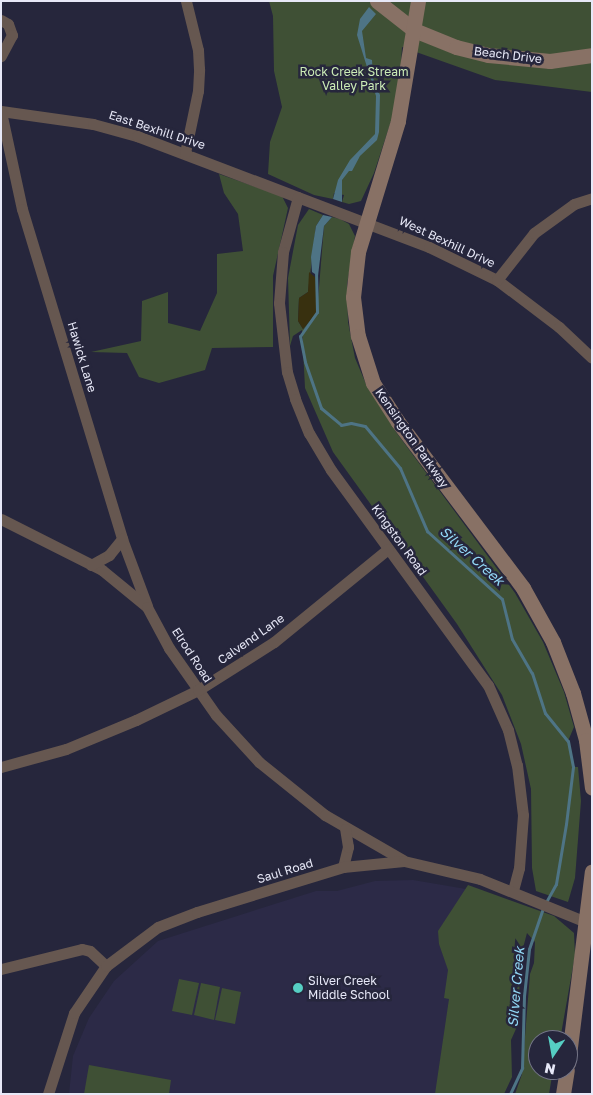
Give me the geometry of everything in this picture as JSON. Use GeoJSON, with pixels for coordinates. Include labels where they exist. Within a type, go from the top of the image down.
{"type":"FeatureCollection","features":[{"type":"Feature","properties":{"kind":"street"},"geometry":{"type":"LineString","coordinates":[[185,154],[198,91],[199,69],[198,50],[186,1]]}},
{"type":"Feature","properties":{"kind":"street","name":"Beach Drive"},"geometry":{"type":"LineString","coordinates":[[378,1],[414,30],[439,41],[488,55],[550,61],[592,55]]}},
{"type":"Feature","properties":{"kind":"street","name":"Kensington Parkway"},"geometry":{"type":"LineString","coordinates":[[418,1],[398,121],[358,252],[353,297],[358,336],[373,383],[398,422],[523,588],[552,642],[573,693],[586,740],[592,788]]}},
{"type":"Feature","properties":{"kind":"street"},"geometry":{"type":"LineString","coordinates":[[1,20],[8,24],[12,35],[1,56]]}},
{"type":"Feature","properties":{"kind":"street","name":"East Bexhill Drive"},"geometry":{"type":"LineString","coordinates":[[1,112],[93,124],[185,154],[298,197]]}},
{"type":"Feature","properties":{"kind":"street","name":"Hawick Lane"},"geometry":{"type":"LineString","coordinates":[[1,112],[22,209],[122,539],[147,607]]}},
{"type":"Feature","properties":{"kind":"street","name":"West Bexhill Drive"},"geometry":{"type":"LineString","coordinates":[[298,197],[367,221],[497,280],[559,327],[592,358]]}},
{"type":"Feature","properties":{"kind":"street","name":"Kingston Road"},"geometry":{"type":"LineString","coordinates":[[298,197],[283,252],[279,303],[287,372],[309,433],[331,470],[479,670],[508,730],[517,765],[523,815],[520,868],[513,891]]}},
{"type":"Feature","properties":{"kind":"street"},"geometry":{"type":"LineString","coordinates":[[497,280],[534,233],[574,204],[592,198]]}},
{"type":"Feature","properties":{"kind":"street","name":"Elrod Road"},"geometry":{"type":"LineString","coordinates":[[1,519],[91,565],[147,607],[169,648],[198,690],[259,762],[305,801],[345,828],[404,860]]}},
{"type":"Feature","properties":{"kind":"street"},"geometry":{"type":"LineString","coordinates":[[91,565],[109,555],[122,539]]}},
{"type":"Feature","properties":{"kind":"street","name":"Calvend Lane"},"geometry":{"type":"LineString","coordinates":[[1,766],[66,749],[136,720],[198,690],[274,642],[388,549]]}},
{"type":"Feature","properties":{"kind":"street"},"geometry":{"type":"LineString","coordinates":[[343,867],[348,847],[345,828]]}},
{"type":"Feature","properties":{"kind":"street","name":"Saul Road"},"geometry":{"type":"LineString","coordinates":[[106,966],[158,928],[181,918],[343,867],[404,860],[458,872],[513,891],[589,923]]}},
{"type":"Feature","properties":{"kind":"street"},"geometry":{"type":"LineString","coordinates":[[573,1030],[589,923],[592,871]]}},
{"type":"Feature","properties":{"kind":"street"},"geometry":{"type":"LineString","coordinates":[[1,969],[82,949],[90,950],[106,966],[74,1014],[48,1094]]}},
{"type":"Feature","properties":{"kind":"street"},"geometry":{"type":"LineString","coordinates":[[563,1094],[565,1080]]}},
{"type":"Feature","properties":{"kind":"shaded area","name":"Silver Creek Middle School"},"geometry":{"type":"Polygon","coordinates":[[[413,880],[466,889],[509,901],[459,1094],[69,1094],[73,1056],[89,1018],[114,981],[158,941],[316,891],[337,891],[375,881],[413,880]]]}},
{"type":"Feature","properties":{"kind":"green space","name":"Rock Creek Stream Valley Park"},"geometry":{"type":"Polygon","coordinates":[[[269,1],[592,1],[592,92],[495,80],[402,47],[399,97],[374,173],[361,201],[349,204],[342,202],[344,195],[334,193],[333,199],[314,195],[268,174],[270,142],[282,107],[274,71],[273,16],[269,1]]]}},
{"type":"Feature","properties":{"kind":"green space"},"geometry":{"type":"Polygon","coordinates":[[[219,174],[282,196],[288,208],[273,276],[273,347],[212,348],[205,370],[159,383],[139,377],[127,353],[91,352],[141,341],[142,301],[168,292],[168,323],[200,331],[217,293],[217,254],[243,251],[238,214],[224,193],[219,174]]]}},
{"type":"Feature","properties":{"kind":"green space"},"geometry":{"type":"Polygon","coordinates":[[[309,209],[323,215],[316,226],[308,292],[299,298],[298,321],[303,329],[317,312],[324,226],[332,217],[340,219],[349,224],[355,236],[347,285],[348,322],[355,358],[366,384],[396,432],[515,593],[543,642],[564,692],[574,727],[568,741],[573,767],[578,767],[581,801],[575,878],[568,902],[536,891],[532,868],[531,789],[521,744],[502,695],[457,624],[333,452],[305,388],[302,330],[293,336],[290,346],[288,278],[298,225],[309,209]]]}},
{"type":"Feature","properties":{"kind":"green space"},"geometry":{"type":"Polygon","coordinates":[[[468,885],[554,916],[574,933],[575,955],[562,1030],[528,1030],[528,1080],[551,1080],[549,1094],[515,1094],[522,1074],[530,974],[534,963],[535,942],[527,933],[519,963],[520,1020],[511,1040],[512,1077],[504,1094],[435,1094],[449,999],[444,998],[448,970],[439,944],[438,931],[468,885]]]}},
{"type":"Feature","properties":{"kind":"green space"},"geometry":{"type":"Polygon","coordinates":[[[179,979],[199,983],[192,1015],[172,1011],[179,979]]]}},
{"type":"Feature","properties":{"kind":"green space"},"geometry":{"type":"Polygon","coordinates":[[[201,983],[220,987],[214,1020],[194,1015],[201,983]]]}},
{"type":"Feature","properties":{"kind":"green space"},"geometry":{"type":"Polygon","coordinates":[[[222,988],[241,992],[235,1024],[215,1020],[222,988]]]}},
{"type":"Feature","properties":{"kind":"green space"},"geometry":{"type":"Polygon","coordinates":[[[89,1065],[171,1080],[169,1094],[84,1094],[89,1065]]]}},
{"type":"Feature","properties":{"kind":"sand"},"geometry":{"type":"Polygon","coordinates":[[[309,272],[316,278],[317,312],[303,329],[298,321],[299,298],[308,292],[309,272]]]}},
{"type":"Feature","properties":{"kind":"water"},"geometry":{"type":"Polygon","coordinates":[[[369,7],[376,14],[362,31],[366,58],[372,60],[373,78],[380,95],[379,132],[377,140],[360,156],[352,171],[349,171],[342,180],[342,202],[333,199],[338,180],[350,160],[375,134],[376,96],[357,35],[360,19],[369,7]]]}},
{"type":"Feature","properties":{"kind":"water"},"geometry":{"type":"Polygon","coordinates":[[[323,215],[332,217],[324,226],[318,276],[312,272],[311,257],[316,226],[323,215]]]}},
{"type":"Feature","properties":{"kind":"waterway","name":"Silver Creek"},"geometry":{"type":"LineString","coordinates":[[316,271],[317,312],[300,336],[305,362],[321,408],[341,425],[351,423],[365,426],[400,468],[427,531],[502,599],[512,639],[532,673],[545,713],[568,741],[573,767],[566,824],[556,884],[546,902]]}},
{"type":"Feature","properties":{"kind":"waterway","name":"Silver Creek"},"geometry":{"type":"LineString","coordinates":[[510,1094],[522,1068],[524,996],[529,949],[543,908]]}},
{"type":"Feature","properties":{"kind":"place","name":"Silver Creek Middle School"},"geometry":{"type":"Point","coordinates":[298,988]}}]}
